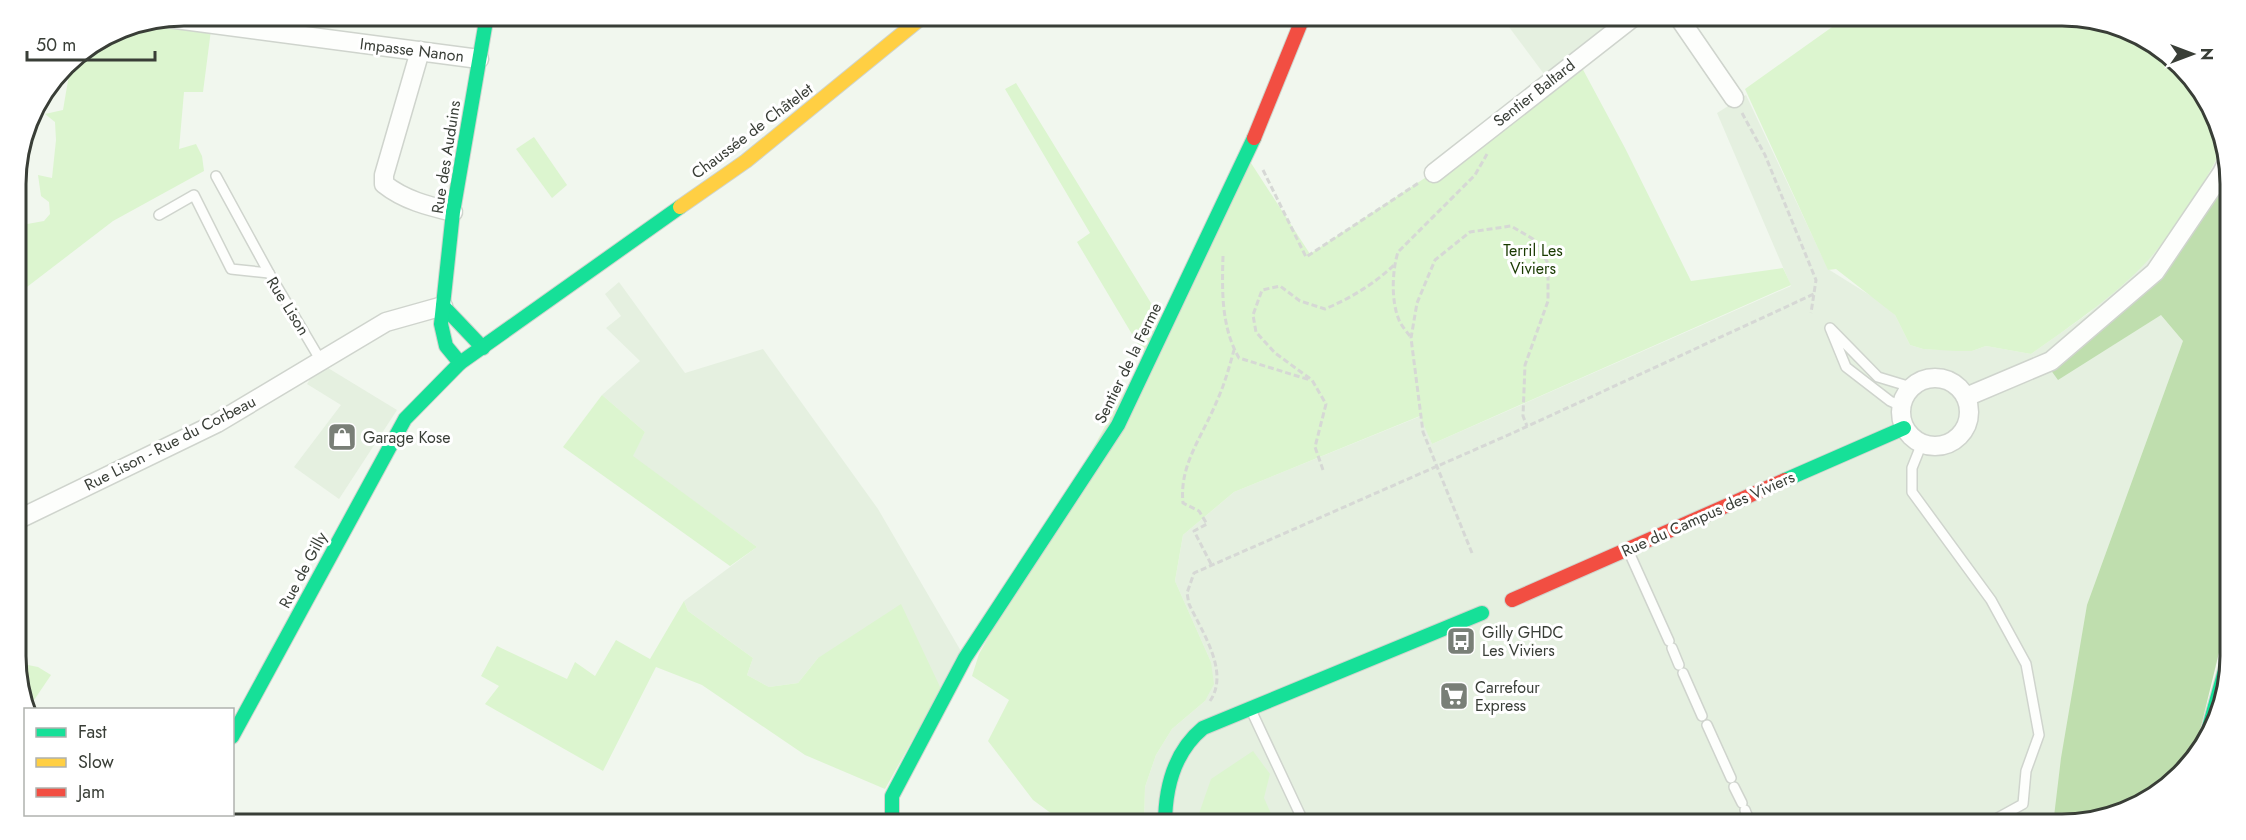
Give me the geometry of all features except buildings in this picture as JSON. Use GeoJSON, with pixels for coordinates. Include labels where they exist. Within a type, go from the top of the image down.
{"type":"FeatureCollection","features":[{"type":"Feature","properties":{"kind":"main road","name":"Rue des Auduins"},"geometry":{"type":"LineString","coordinates":[[460,363],[446,346],[441,324],[453,212],[485,26]]}},
{"type":"Feature","properties":{"kind":"main road","name":"Chaussée de Châtelet"},"geometry":{"type":"LineString","coordinates":[[483,348],[746,161],[912,26]]}},
{"type":"Feature","properties":{"kind":"main road","name":"Sentier de la Ferme"},"geometry":{"type":"LineString","coordinates":[[892,814],[892,796],[965,658],[1118,425],[1251,146],[1300,26]]}},
{"type":"Feature","properties":{"kind":"main road"},"geometry":{"type":"LineString","coordinates":[[443,306],[483,348]]}},
{"type":"Feature","properties":{"kind":"main road","name":"Rue de Gilly"},"geometry":{"type":"LineString","coordinates":[[234,733],[405,419],[460,363],[483,348]]}},
{"type":"Feature","properties":{"kind":"main road","name":"Rue du Campus des Viviers"},"geometry":{"type":"LineString","coordinates":[[1512,600],[1905,428]]}},
{"type":"Feature","properties":{"kind":"main road"},"geometry":{"type":"LineString","coordinates":[[1166,814],[1169,784],[1180,755],[1190,740],[1201,730],[1219,719],[1251,710],[1482,613]]}},
{"type":"Feature","properties":{"kind":"street","name":"Impasse Nanon"},"geometry":{"type":"LineString","coordinates":[[229,26],[479,59]]}},
{"type":"Feature","properties":{"kind":"street","name":"Sentier Baltard"},"geometry":{"type":"LineString","coordinates":[[1434,172],[1622,26]]}},
{"type":"Feature","properties":{"kind":"street"},"geometry":{"type":"LineString","coordinates":[[1685,26],[1734,98]]}},
{"type":"Feature","properties":{"kind":"street"},"geometry":{"type":"LineString","coordinates":[[420,51],[384,174],[384,184],[394,192],[422,205],[453,212]]}},
{"type":"Feature","properties":{"kind":"street"},"geometry":{"type":"LineString","coordinates":[[1966,397],[2051,361],[2155,272],[2220,176]]}},
{"type":"Feature","properties":{"kind":"street"},"geometry":{"type":"LineString","coordinates":[[321,361],[386,322],[443,306]]}},
{"type":"Feature","properties":{"kind":"street","name":"Rue Lison - Rue du Corbeau"},"geometry":{"type":"LineString","coordinates":[[26,516],[217,423],[321,361]]}},
{"type":"Feature","properties":{"kind":"street"},"geometry":{"type":"LineString","coordinates":[[1941,378],[1951,382],[1966,397],[1969,408],[1964,431],[1945,445],[1922,443],[1912,437],[1905,428],[1901,406],[1911,387],[1920,381],[1941,378]]}},
{"type":"Feature","properties":{"kind":"lane"},"geometry":{"type":"LineString","coordinates":[[216,176],[269,273]]}},
{"type":"Feature","properties":{"kind":"lane","name":"Rue Lison"},"geometry":{"type":"LineString","coordinates":[[159,215],[194,195],[231,269],[269,273],[321,361]]}},
{"type":"Feature","properties":{"kind":"lane"},"geometry":{"type":"LineString","coordinates":[[1901,406],[1890,401],[1846,367],[1830,328],[1878,377],[1911,387]]}},
{"type":"Feature","properties":{"kind":"lane"},"geometry":{"type":"LineString","coordinates":[[1922,443],[1912,468],[1912,492],[1991,600],[2026,664],[2039,735],[2026,771],[2023,804],[2005,814]]}},
{"type":"Feature","properties":{"kind":"lane"},"geometry":{"type":"LineString","coordinates":[[1628,550],[1702,716]]}},
{"type":"Feature","properties":{"kind":"lane"},"geometry":{"type":"LineString","coordinates":[[1251,710],[1300,814]]}},
{"type":"Feature","properties":{"kind":"lane"},"geometry":{"type":"LineString","coordinates":[[1707,725],[1746,814]]}},
{"type":"Feature","properties":{"kind":"path"},"geometry":{"type":"LineString","coordinates":[[1734,98],[1769,165],[1816,280],[1811,313]]}},
{"type":"Feature","properties":{"kind":"path"},"geometry":{"type":"LineString","coordinates":[[1411,338],[1398,320],[1394,265],[1398,252],[1475,175],[1497,138],[1490,128]]}},
{"type":"Feature","properties":{"kind":"path"},"geometry":{"type":"LineString","coordinates":[[1251,146],[1306,257],[1434,172]]}},
{"type":"Feature","properties":{"kind":"path"},"geometry":{"type":"LineString","coordinates":[[1472,553],[1423,432],[1411,338],[1417,303],[1435,260],[1470,232],[1511,226],[1533,239],[1548,263],[1548,301],[1525,365],[1523,416],[1527,426]]}},
{"type":"Feature","properties":{"kind":"path"},"geometry":{"type":"LineString","coordinates":[[1208,237],[1224,251],[1224,315],[1234,350],[1239,358],[1312,380]]}},
{"type":"Feature","properties":{"kind":"path"},"geometry":{"type":"LineString","coordinates":[[1323,470],[1315,447],[1326,404],[1312,380],[1275,353],[1256,332],[1253,315],[1262,290],[1280,286],[1300,301],[1325,309],[1346,300],[1382,276],[1394,265]]}},
{"type":"Feature","properties":{"kind":"path"},"geometry":{"type":"LineString","coordinates":[[1216,692],[1218,673],[1187,593],[1194,573],[1527,426],[1814,294]]}},
{"type":"Feature","properties":{"kind":"path"},"geometry":{"type":"LineString","coordinates":[[1210,564],[1194,531],[1207,525],[1199,511],[1183,503],[1181,485],[1191,455],[1216,403],[1234,350]]}},
{"type":"Feature","properties":{"kind":"path"},"geometry":{"type":"LineString","coordinates":[[1419,434],[1423,432]]}},
{"type":"Feature","properties":{"kind":"path"},"geometry":{"type":"LineString","coordinates":[[1430,460],[1435,458]]}},
{"type":"Feature","properties":{"kind":"shaded area"},"geometry":{"type":"Polygon","coordinates":[[[1508,26],[1619,26],[1547,78],[1508,26]]]}},
{"type":"Feature","properties":{"kind":"shaded area"},"geometry":{"type":"Polygon","coordinates":[[[1746,95],[1828,269],[1884,304],[1895,315],[1910,345],[1923,349],[1972,351],[1986,346],[2031,354],[2089,313],[2155,252],[2202,188],[2218,156],[2220,183],[2220,648],[2199,735],[2188,753],[2159,782],[2142,793],[2104,809],[2073,814],[1144,814],[1145,787],[1156,755],[1172,729],[1205,701],[1211,662],[1175,581],[1183,535],[1234,492],[1421,416],[1432,444],[1791,286],[1717,113],[1746,95]]]}},
{"type":"Feature","properties":{"kind":"shaded area"},"geometry":{"type":"Polygon","coordinates":[[[619,282],[685,373],[763,349],[878,509],[965,658],[941,689],[818,658],[798,683],[769,687],[747,675],[753,658],[688,611],[684,601],[757,547],[632,456],[645,432],[602,395],[640,361],[606,328],[621,316],[605,294],[619,282]]]}},
{"type":"Feature","properties":{"kind":"shaded area"},"geometry":{"type":"Polygon","coordinates":[[[328,368],[397,410],[339,499],[294,467],[341,405],[307,384],[313,374],[328,368]]]}},
{"type":"Feature","properties":{"kind":"green space"},"geometry":{"type":"Polygon","coordinates":[[[1834,26],[2063,26],[2083,27],[2113,34],[2132,42],[2162,61],[2162,84],[2185,84],[2199,104],[2215,142],[2218,156],[2201,187],[2166,239],[2129,279],[2097,306],[2031,354],[1986,346],[1972,351],[1955,351],[1923,349],[1910,345],[1895,315],[1836,269],[1828,270],[1745,89],[1834,26]]]}},
{"type":"Feature","properties":{"kind":"green space"},"geometry":{"type":"Polygon","coordinates":[[[163,27],[211,30],[203,92],[184,92],[179,149],[196,144],[202,156],[204,171],[113,221],[26,288],[26,224],[44,221],[50,214],[49,202],[41,196],[38,175],[52,178],[56,140],[55,122],[45,114],[63,110],[69,75],[104,47],[133,34],[163,27]]]}},
{"type":"Feature","properties":{"kind":"green space","name":"Terril Les Viviers"},"geometry":{"type":"Polygon","coordinates":[[[1580,64],[1625,148],[1691,281],[1783,268],[1791,285],[1432,444],[1420,416],[1234,492],[1183,535],[1175,581],[1211,662],[1214,684],[1205,701],[1172,729],[1156,755],[1145,787],[1144,814],[1052,814],[1033,800],[988,741],[1009,700],[972,676],[979,654],[1251,163],[1310,254],[1434,172],[1580,64]]]}},
{"type":"Feature","properties":{"kind":"green space"},"geometry":{"type":"Polygon","coordinates":[[[1016,83],[1162,321],[1145,356],[1077,242],[1090,233],[1005,89],[1016,83]]]}},
{"type":"Feature","properties":{"kind":"green space"},"geometry":{"type":"Polygon","coordinates":[[[534,137],[567,185],[552,198],[516,149],[534,137]]]}},
{"type":"Feature","properties":{"kind":"green space"},"geometry":{"type":"Polygon","coordinates":[[[2220,176],[2220,648],[2199,735],[2188,753],[2174,768],[2159,782],[2123,802],[2083,813],[2054,814],[2061,758],[2087,605],[2183,341],[2161,315],[2058,380],[2050,369],[2172,248],[2220,176]]]}},
{"type":"Feature","properties":{"kind":"green space"},"geometry":{"type":"Polygon","coordinates":[[[602,395],[645,432],[633,456],[757,547],[730,566],[563,447],[602,395]]]}},
{"type":"Feature","properties":{"kind":"green space"},"geometry":{"type":"Polygon","coordinates":[[[684,601],[688,611],[753,658],[747,675],[769,687],[798,683],[818,658],[901,604],[941,689],[885,789],[805,755],[702,685],[656,667],[603,771],[485,704],[499,686],[481,676],[497,646],[567,679],[575,662],[595,676],[616,640],[650,659],[684,601]]]}},
{"type":"Feature","properties":{"kind":"green space"},"geometry":{"type":"Polygon","coordinates":[[[26,665],[38,667],[51,675],[33,702],[26,665]]]}},
{"type":"Feature","properties":{"kind":"green space"},"geometry":{"type":"Polygon","coordinates":[[[1253,751],[1270,774],[1264,798],[1271,814],[1199,814],[1211,779],[1253,751]]]}},
{"type":"Feature","properties":{"kind":"traffic: fast"},"geometry":{"type":"LineString","coordinates":[[460,363],[446,346],[441,324],[453,212],[485,26]]}},
{"type":"Feature","properties":{"kind":"traffic: fast"},"geometry":{"type":"LineString","coordinates":[[892,814],[892,796],[965,658],[1118,425],[1254,138]]}},
{"type":"Feature","properties":{"kind":"traffic: fast"},"geometry":{"type":"LineString","coordinates":[[234,733],[405,419],[460,363],[680,207]]}},
{"type":"Feature","properties":{"kind":"traffic: fast"},"geometry":{"type":"LineString","coordinates":[[443,306],[483,348]]}},
{"type":"Feature","properties":{"kind":"traffic: fast"},"geometry":{"type":"LineString","coordinates":[[1785,480],[1904,428]]}},
{"type":"Feature","properties":{"kind":"traffic: fast"},"geometry":{"type":"LineString","coordinates":[[1165,814],[1169,784],[1178,759],[1203,728],[1482,613]]}},
{"type":"Feature","properties":{"kind":"traffic: slow"},"geometry":{"type":"LineString","coordinates":[[680,207],[746,161],[912,26]]}},
{"type":"Feature","properties":{"kind":"traffic: jam"},"geometry":{"type":"LineString","coordinates":[[1254,138],[1300,26]]}},
{"type":"Feature","properties":{"kind":"traffic: jam"},"geometry":{"type":"LineString","coordinates":[[1512,600],[1785,480]]}},
{"type":"Feature","properties":{"kind":"place","name":"Garage Kose"},"geometry":{"type":"Point","coordinates":[342,437]}},
{"type":"Feature","properties":{"kind":"place","name":"Gilly GHDC Les Viviers"},"geometry":{"type":"Point","coordinates":[1461,641]}},
{"type":"Feature","properties":{"kind":"place","name":"Carrefour Express"},"geometry":{"type":"Point","coordinates":[1454,696]}}]}
